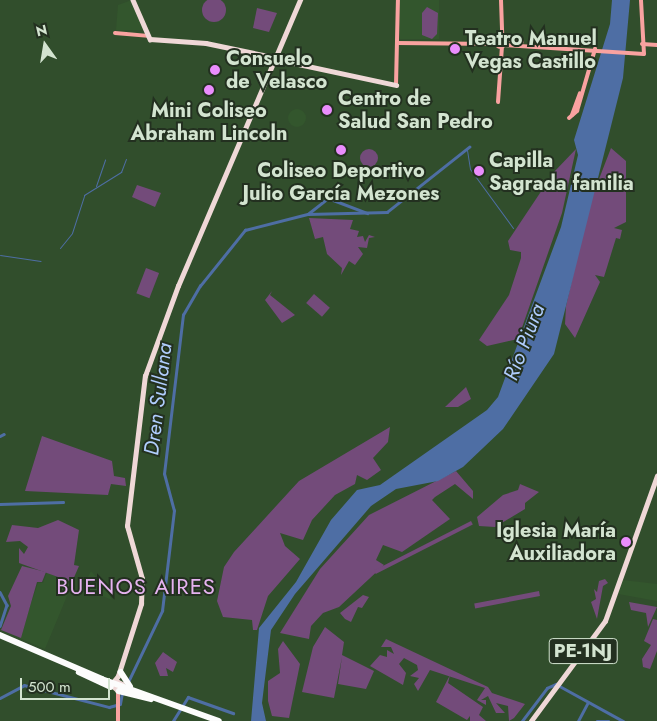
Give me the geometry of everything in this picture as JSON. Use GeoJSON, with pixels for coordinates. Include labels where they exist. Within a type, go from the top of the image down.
{"type":"FeatureCollection","features":[{"type":"Feature","properties":{"kind":"highway"},"geometry":{"type":"LineString","coordinates":[[0,636],[120,686],[220,721]]}},
{"type":"Feature","properties":{"kind":"highway"},"geometry":{"type":"LineString","coordinates":[[120,686],[121,672]]}},
{"type":"Feature","properties":{"kind":"highway"},"geometry":{"type":"LineString","coordinates":[[180,706],[214,721]]}},
{"type":"Feature","properties":{"kind":"main road"},"geometry":{"type":"LineString","coordinates":[[135,0],[144,19]]}},
{"type":"Feature","properties":{"kind":"main road"},"geometry":{"type":"LineString","coordinates":[[135,0],[149,37]]}},
{"type":"Feature","properties":{"kind":"main road"},"geometry":{"type":"LineString","coordinates":[[121,672],[142,587],[128,526],[142,387],[172,301],[286,29],[300,0]]}},
{"type":"Feature","properties":{"kind":"main road"},"geometry":{"type":"LineString","coordinates":[[115,33],[229,48],[396,84],[398,0]]}},
{"type":"Feature","properties":{"kind":"main road"},"geometry":{"type":"LineString","coordinates":[[498,102],[501,0]]}},
{"type":"Feature","properties":{"kind":"main road"},"geometry":{"type":"LineString","coordinates":[[397,42],[500,42],[643,53],[642,0]]}},
{"type":"Feature","properties":{"kind":"main road"},"geometry":{"type":"LineString","coordinates":[[643,43],[657,44]]}},
{"type":"Feature","properties":{"kind":"main road"},"geometry":{"type":"LineString","coordinates":[[569,117],[577,111],[596,50]]}},
{"type":"Feature","properties":{"kind":"main road","name":"PE-1NJ"},"geometry":{"type":"LineString","coordinates":[[606,619],[657,471]]}},
{"type":"Feature","properties":{"kind":"main road","name":"PE-1NJ"},"geometry":{"type":"LineString","coordinates":[[530,721],[606,619],[657,476]]}},
{"type":"Feature","properties":{"kind":"main road"},"geometry":{"type":"LineString","coordinates":[[118,721],[117,704],[126,652]]}},
{"type":"Feature","properties":{"kind":"shaded area"},"geometry":{"type":"Polygon","coordinates":[[[214,-2],[223,1],[226,10],[223,19],[214,22],[205,19],[202,10],[205,1],[214,-2]]]}},
{"type":"Feature","properties":{"kind":"shaded area"},"geometry":{"type":"Polygon","coordinates":[[[132,0],[144,30],[116,30],[118,5],[132,0]]]}},
{"type":"Feature","properties":{"kind":"shaded area"},"geometry":{"type":"Polygon","coordinates":[[[400,0],[439,0],[439,39],[400,39],[400,0]]]}},
{"type":"Feature","properties":{"kind":"shaded area"},"geometry":{"type":"Polygon","coordinates":[[[427,7],[438,13],[437,34],[432,39],[422,35],[422,13],[427,7]]]}},
{"type":"Feature","properties":{"kind":"shaded area"},"geometry":{"type":"Polygon","coordinates":[[[257,8],[277,13],[269,32],[253,28],[257,8]]]}},
{"type":"Feature","properties":{"kind":"shaded area"},"geometry":{"type":"Polygon","coordinates":[[[293,109],[301,109],[306,114],[304,125],[293,127],[288,122],[288,114],[293,109]]]}},
{"type":"Feature","properties":{"kind":"shaded area"},"geometry":{"type":"Polygon","coordinates":[[[611,148],[626,161],[626,222],[614,228],[622,230],[620,239],[616,238],[604,277],[595,275],[600,282],[575,338],[565,324],[566,306],[589,205],[611,148]]]}},
{"type":"Feature","properties":{"kind":"shaded area"},"geometry":{"type":"Polygon","coordinates":[[[369,149],[375,152],[378,158],[375,164],[369,167],[363,164],[360,158],[363,152],[369,149]]]}},
{"type":"Feature","properties":{"kind":"shaded area"},"geometry":{"type":"Polygon","coordinates":[[[576,149],[562,213],[518,339],[487,346],[479,340],[509,295],[521,258],[521,252],[510,250],[508,241],[554,172],[576,149]]]}},
{"type":"Feature","properties":{"kind":"shaded area"},"geometry":{"type":"Polygon","coordinates":[[[137,185],[161,193],[155,207],[132,197],[137,185]]]}},
{"type":"Feature","properties":{"kind":"shaded area"},"geometry":{"type":"Polygon","coordinates":[[[309,218],[353,220],[350,229],[359,231],[357,237],[363,236],[365,242],[369,235],[375,237],[369,238],[367,248],[358,247],[363,254],[355,265],[349,261],[341,275],[342,268],[327,254],[323,237],[315,239],[309,218]]]}},
{"type":"Feature","properties":{"kind":"shaded area"},"geometry":{"type":"Polygon","coordinates":[[[146,268],[159,273],[149,298],[136,293],[146,268]]]}},
{"type":"Feature","properties":{"kind":"shaded area"},"geometry":{"type":"Polygon","coordinates":[[[272,291],[270,295],[295,315],[282,323],[265,300],[272,291]]]}},
{"type":"Feature","properties":{"kind":"shaded area"},"geometry":{"type":"Polygon","coordinates":[[[314,294],[330,308],[322,317],[306,303],[314,294]]]}},
{"type":"Feature","properties":{"kind":"shaded area"},"geometry":{"type":"Polygon","coordinates":[[[466,387],[471,399],[458,407],[445,407],[466,387]]]}},
{"type":"Feature","properties":{"kind":"shaded area"},"geometry":{"type":"Polygon","coordinates":[[[390,427],[388,442],[373,458],[381,470],[367,480],[357,475],[355,484],[335,495],[312,520],[303,540],[280,533],[285,546],[300,559],[268,596],[257,630],[253,630],[252,620],[223,617],[217,601],[224,567],[234,552],[299,481],[390,427]]]}},
{"type":"Feature","properties":{"kind":"shaded area"},"geometry":{"type":"Polygon","coordinates":[[[42,436],[112,461],[114,476],[125,478],[126,486],[111,484],[108,495],[25,491],[42,436]]]}},
{"type":"Feature","properties":{"kind":"shaded area"},"geometry":{"type":"Polygon","coordinates":[[[456,471],[473,491],[473,499],[455,484],[435,497],[432,500],[450,519],[402,552],[383,545],[376,560],[384,565],[339,607],[323,613],[311,626],[309,639],[280,633],[320,569],[369,515],[456,471]]]}},
{"type":"Feature","properties":{"kind":"shaded area"},"geometry":{"type":"Polygon","coordinates":[[[520,484],[539,492],[525,503],[525,509],[495,527],[479,526],[477,517],[503,495],[518,490],[520,484]]]}},
{"type":"Feature","properties":{"kind":"shaded area"},"geometry":{"type":"Polygon","coordinates":[[[58,520],[79,530],[74,565],[79,566],[72,582],[19,563],[19,548],[24,554],[28,547],[20,541],[6,542],[12,525],[38,528],[58,520]]]}},
{"type":"Feature","properties":{"kind":"shaded area"},"geometry":{"type":"Polygon","coordinates":[[[471,521],[473,525],[376,574],[374,570],[471,521]]]}},
{"type":"Feature","properties":{"kind":"shaded area"},"geometry":{"type":"Polygon","coordinates":[[[22,566],[46,572],[42,582],[37,582],[21,638],[1,630],[11,606],[8,596],[22,566]]]}},
{"type":"Feature","properties":{"kind":"shaded area"},"geometry":{"type":"Polygon","coordinates":[[[91,571],[107,589],[112,600],[82,588],[91,571]]]}},
{"type":"Feature","properties":{"kind":"shaded area"},"geometry":{"type":"Polygon","coordinates":[[[47,572],[72,584],[45,649],[19,638],[38,583],[43,583],[47,572]]]}},
{"type":"Feature","properties":{"kind":"shaded area"},"geometry":{"type":"Polygon","coordinates":[[[605,579],[608,583],[603,586],[597,619],[591,602],[596,599],[594,589],[597,592],[599,581],[605,579]]]}},
{"type":"Feature","properties":{"kind":"shaded area"},"geometry":{"type":"Polygon","coordinates":[[[623,580],[657,584],[657,601],[618,594],[623,580]]]}},
{"type":"Feature","properties":{"kind":"shaded area"},"geometry":{"type":"Polygon","coordinates":[[[539,591],[540,596],[475,609],[474,604],[539,591]]]}},
{"type":"Feature","properties":{"kind":"shaded area"},"geometry":{"type":"Polygon","coordinates":[[[363,595],[369,597],[362,608],[358,607],[351,622],[345,619],[340,613],[363,595]]]}},
{"type":"Feature","properties":{"kind":"shaded area"},"geometry":{"type":"Polygon","coordinates":[[[629,602],[657,607],[648,627],[646,613],[631,610],[629,602]]]}},
{"type":"Feature","properties":{"kind":"shaded area"},"geometry":{"type":"Polygon","coordinates":[[[653,619],[657,620],[657,651],[650,669],[643,667],[642,659],[651,645],[644,641],[653,619]]]}},
{"type":"Feature","properties":{"kind":"shaded area"},"geometry":{"type":"Polygon","coordinates":[[[325,627],[344,642],[342,655],[374,671],[366,689],[338,684],[342,657],[334,698],[302,692],[313,647],[325,627]]]}},
{"type":"Feature","properties":{"kind":"shaded area"},"geometry":{"type":"Polygon","coordinates":[[[386,639],[488,687],[492,693],[525,704],[514,718],[509,721],[508,706],[496,703],[505,713],[496,713],[488,696],[481,700],[486,700],[486,705],[477,700],[485,688],[430,670],[418,691],[414,684],[419,678],[410,676],[418,670],[417,665],[404,658],[399,664],[406,673],[403,685],[370,666],[380,655],[387,657],[387,650],[394,654],[391,647],[381,647],[386,639]]]}},
{"type":"Feature","properties":{"kind":"shaded area"},"geometry":{"type":"Polygon","coordinates":[[[283,641],[300,664],[289,718],[272,716],[268,701],[268,681],[280,673],[278,649],[283,641]]]}},
{"type":"Feature","properties":{"kind":"shaded area"},"geometry":{"type":"Polygon","coordinates":[[[163,652],[177,662],[173,672],[166,668],[168,676],[160,676],[155,663],[163,652]]]}},
{"type":"Feature","properties":{"kind":"shaded area"},"geometry":{"type":"Polygon","coordinates":[[[450,675],[448,683],[483,707],[479,715],[486,721],[470,721],[470,716],[467,720],[436,702],[450,675]]]}},
{"type":"Feature","properties":{"kind":"water","name":"Río Piura"},"geometry":{"type":"Polygon","coordinates":[[[612,0],[630,0],[623,78],[554,354],[503,429],[463,467],[438,481],[396,489],[371,506],[295,594],[271,630],[262,703],[266,721],[251,721],[259,628],[296,582],[331,520],[357,490],[380,485],[487,410],[498,397],[561,227],[578,155],[574,140],[610,24],[612,0]]]}},
{"type":"Feature","properties":{"kind":"waterway","name":"Dren Sullana"},"geometry":{"type":"LineString","coordinates":[[128,682],[162,611],[174,511],[164,474],[183,315],[200,286],[245,230],[308,214],[387,212],[469,147]]}},
{"type":"Feature","properties":{"kind":"waterway"},"geometry":{"type":"LineString","coordinates":[[467,150],[470,169],[513,228]]}},
{"type":"Feature","properties":{"kind":"waterway"},"geometry":{"type":"LineString","coordinates":[[60,248],[72,233],[84,195],[121,172],[126,159]]}},
{"type":"Feature","properties":{"kind":"waterway"},"geometry":{"type":"LineString","coordinates":[[96,186],[105,160]]}},
{"type":"Feature","properties":{"kind":"waterway"},"geometry":{"type":"LineString","coordinates":[[309,213],[328,198],[367,213]]}},
{"type":"Feature","properties":{"kind":"waterway"},"geometry":{"type":"LineString","coordinates":[[0,255],[41,261]]}},
{"type":"Feature","properties":{"kind":"waterway"},"geometry":{"type":"LineString","coordinates":[[0,436],[4,434]]}},
{"type":"Feature","properties":{"kind":"waterway"},"geometry":{"type":"LineString","coordinates":[[0,504],[63,502]]}},
{"type":"Feature","properties":{"kind":"waterway"},"geometry":{"type":"LineString","coordinates":[[0,592],[7,605],[0,626]]}},
{"type":"Feature","properties":{"kind":"waterway"},"geometry":{"type":"LineString","coordinates":[[522,721],[547,688],[556,684],[623,721]]}},
{"type":"Feature","properties":{"kind":"waterway","name":"Dren Sullana"},"geometry":{"type":"LineString","coordinates":[[0,698],[24,685],[109,707],[120,704],[122,693]]}},
{"type":"Feature","properties":{"kind":"waterway"},"geometry":{"type":"LineString","coordinates":[[173,721],[188,697],[233,713]]}},
{"type":"Feature","properties":{"kind":"waterway"},"geometry":{"type":"LineString","coordinates":[[578,721],[588,702]]}},
{"type":"Feature","properties":{"kind":"waterway"},"geometry":{"type":"LineString","coordinates":[[597,721],[609,721]]}},
{"type":"Feature","properties":{"kind":"place","name":"Teatro Manuel Vegas Castillo"},"geometry":{"type":"Point","coordinates":[455,49]}},
{"type":"Feature","properties":{"kind":"place","name":"Consuelo de Velasco"},"geometry":{"type":"Point","coordinates":[215,70]}},
{"type":"Feature","properties":{"kind":"place","name":"Mini Coliseo Abraham Lincoln"},"geometry":{"type":"Point","coordinates":[209,90]}},
{"type":"Feature","properties":{"kind":"place","name":"Centro de Salud San Pedro"},"geometry":{"type":"Point","coordinates":[327,110]}},
{"type":"Feature","properties":{"kind":"place","name":"Coliseo Deportivo Julio García Mezones"},"geometry":{"type":"Point","coordinates":[341,150]}},
{"type":"Feature","properties":{"kind":"place","name":"Capilla Sagrada familia"},"geometry":{"type":"Point","coordinates":[479,171]}},
{"type":"Feature","properties":{"kind":"place","name":"Iglesia María Auxiliadora"},"geometry":{"type":"Point","coordinates":[626,542]}},
{"type":"Feature","properties":{"kind":"district","name":"BUENOS AIRES"},"geometry":{"type":"Point","coordinates":[136,587]}}]}
